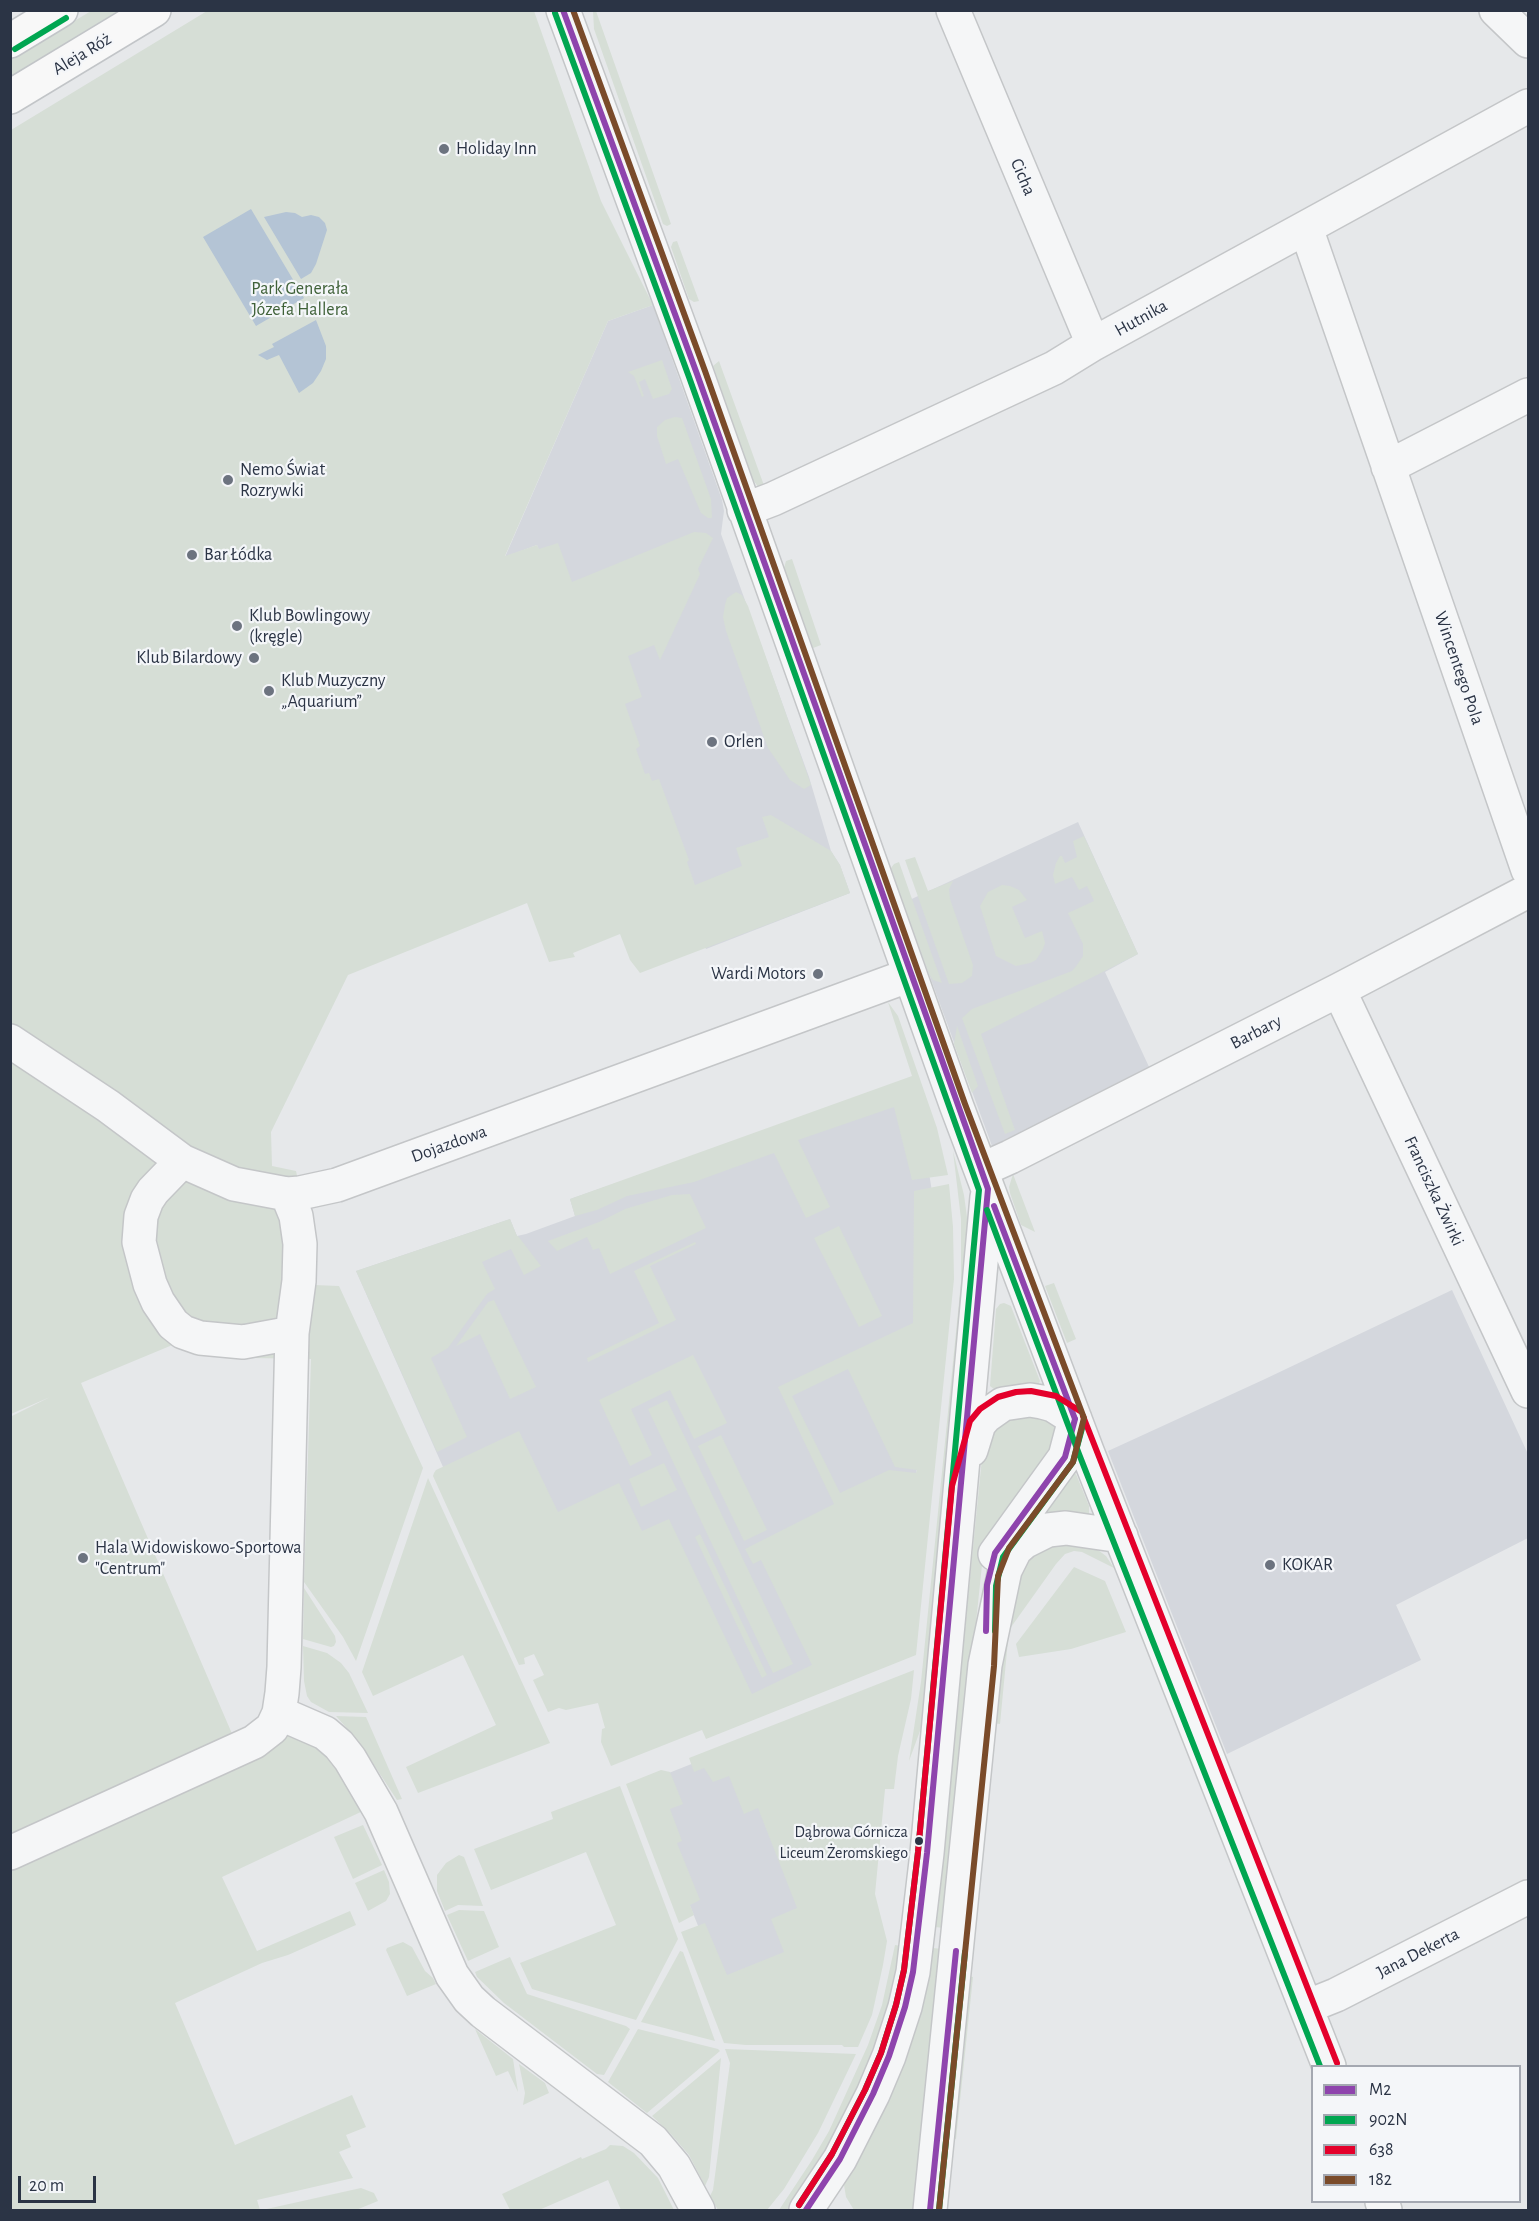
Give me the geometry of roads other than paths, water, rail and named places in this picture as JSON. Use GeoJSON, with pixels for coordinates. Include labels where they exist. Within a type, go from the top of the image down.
{"type":"FeatureCollection","features":[{"type":"Feature","properties":{"kind":"main road"},"geometry":{"type":"LineString","coordinates":[[10,41],[61,10]]}},
{"type":"Feature","properties":{"kind":"main road","name":"Aleja Róż"},"geometry":{"type":"LineString","coordinates":[[10,97],[154,10]]}},
{"type":"Feature","properties":{"kind":"street"},"geometry":{"type":"LineString","coordinates":[[562,10],[697,374],[984,1179],[1075,1419],[1328,2065]]}},
{"type":"Feature","properties":{"kind":"street","name":"Cicha"},"geometry":{"type":"LineString","coordinates":[[953,10],[1093,344]]}},
{"type":"Feature","properties":{"kind":"street"},"geometry":{"type":"LineString","coordinates":[[1496,10],[1528,41]]}},
{"type":"Feature","properties":{"kind":"street","name":"Hutnika"},"geometry":{"type":"LineString","coordinates":[[744,510],[773,500],[1054,368],[1093,344],[1528,106]]}},
{"type":"Feature","properties":{"kind":"street","name":"Wincentego Pola"},"geometry":{"type":"LineString","coordinates":[[1306,228],[1528,870]]}},
{"type":"Feature","properties":{"kind":"street"},"geometry":{"type":"LineString","coordinates":[[1388,467],[1528,394]]}},
{"type":"Feature","properties":{"kind":"street","name":"Barbary"},"geometry":{"type":"LineString","coordinates":[[984,1179],[1010,1157],[1528,891]]}},
{"type":"Feature","properties":{"kind":"street","name":"Dojazdowa"},"geometry":{"type":"LineString","coordinates":[[10,1041],[108,1106],[176,1157],[234,1184],[287,1194],[337,1185],[910,975]]}},
{"type":"Feature","properties":{"kind":"street","name":"Franciszka Żwirki"},"geometry":{"type":"LineString","coordinates":[[1339,990],[1528,1391]]}},
{"type":"Feature","properties":{"kind":"street"},"geometry":{"type":"LineString","coordinates":[[176,1157],[153,1191],[141,1216],[139,1242],[150,1284],[158,1302],[173,1324],[183,1332],[200,1338],[243,1342],[292,1333]]}},
{"type":"Feature","properties":{"kind":"street"},"geometry":{"type":"LineString","coordinates":[[806,2211],[840,2159],[873,2094],[889,2056],[905,2007],[913,1972],[927,1853],[961,1486],[984,1179]]}},
{"type":"Feature","properties":{"kind":"street"},"geometry":{"type":"LineString","coordinates":[[10,1853],[255,1742],[272,1728],[279,1713],[284,1667],[292,1333],[299,1281],[300,1244],[296,1216],[287,1194]]}},
{"type":"Feature","properties":{"kind":"street"},"geometry":{"type":"LineString","coordinates":[[961,1486],[980,1424],[986,1416],[1003,1404],[1030,1400],[1042,1402],[1053,1405],[1075,1419]]}},
{"type":"Feature","properties":{"kind":"street"},"geometry":{"type":"LineString","coordinates":[[930,2211],[985,1665],[987,1585],[993,1559],[1001,1544],[1065,1457],[1075,1419]]}},
{"type":"Feature","properties":{"kind":"street"},"geometry":{"type":"LineString","coordinates":[[985,1665],[1005,1570],[1016,1550],[1024,1542],[1048,1530],[1066,1528],[1121,1536]]}},
{"type":"Feature","properties":{"kind":"street"},"geometry":{"type":"LineString","coordinates":[[279,1713],[325,1733],[339,1744],[350,1759],[381,1812],[452,1975],[469,1999],[653,2142],[674,2166],[698,2211]]}},
{"type":"Feature","properties":{"kind":"street","name":"Jana Dekerta"},"geometry":{"type":"LineString","coordinates":[[1306,2007],[1336,1995],[1528,1897]]}},
{"type":"Feature","properties":{"kind":"water"},"geometry":{"type":"Polygon","coordinates":[[[251,209],[304,298],[256,326],[203,237],[251,209]]]}},
{"type":"Feature","properties":{"kind":"water"},"geometry":{"type":"Polygon","coordinates":[[[286,212],[302,217],[311,215],[319,217],[325,223],[327,230],[316,264],[311,273],[301,279],[264,217],[286,212]]]}},
{"type":"Feature","properties":{"kind":"water"},"geometry":{"type":"Polygon","coordinates":[[[316,320],[326,346],[326,359],[313,383],[299,393],[279,355],[267,360],[258,355],[274,347],[272,344],[316,320]]]}},
{"type":"Feature","properties":{"kind":"place","name":"Holiday Inn"},"geometry":{"type":"Point","coordinates":[444,149]}},
{"type":"Feature","properties":{"kind":"place","name":"Nemo Świat Rozrywki"},"geometry":{"type":"Point","coordinates":[228,480]}},
{"type":"Feature","properties":{"kind":"place","name":"Bar Łódka"},"geometry":{"type":"Point","coordinates":[192,555]}},
{"type":"Feature","properties":{"kind":"place","name":"Klub Bowlingowy (kręgle)"},"geometry":{"type":"Point","coordinates":[237,626]}},
{"type":"Feature","properties":{"kind":"place","name":"Klub Bilardowy"},"geometry":{"type":"Point","coordinates":[254,658]}},
{"type":"Feature","properties":{"kind":"place","name":"Klub Muzyczny „Aquarium”"},"geometry":{"type":"Point","coordinates":[269,691]}},
{"type":"Feature","properties":{"kind":"place","name":"Orlen"},"geometry":{"type":"Point","coordinates":[712,742]}},
{"type":"Feature","properties":{"kind":"place","name":"Wardi Motors"},"geometry":{"type":"Point","coordinates":[818,974]}},
{"type":"Feature","properties":{"kind":"place","name":"Hala Widowiskowo-Sportowa \"Centrum\""},"geometry":{"type":"Point","coordinates":[83,1558]}},
{"type":"Feature","properties":{"kind":"place","name":"KOKAR"},"geometry":{"type":"Point","coordinates":[1270,1565]}},
{"type":"Feature","properties":{"kind":"place","name":"Dąbrowa Górnicza Liceum Żeromskiego"},"geometry":{"type":"Point","coordinates":[919,1841]}},
{"type":"Feature","properties":{"kind":"park label","name":"Park Generała Józefa Hallera"},"geometry":{"type":"Point","coordinates":[300,299]}}]}
